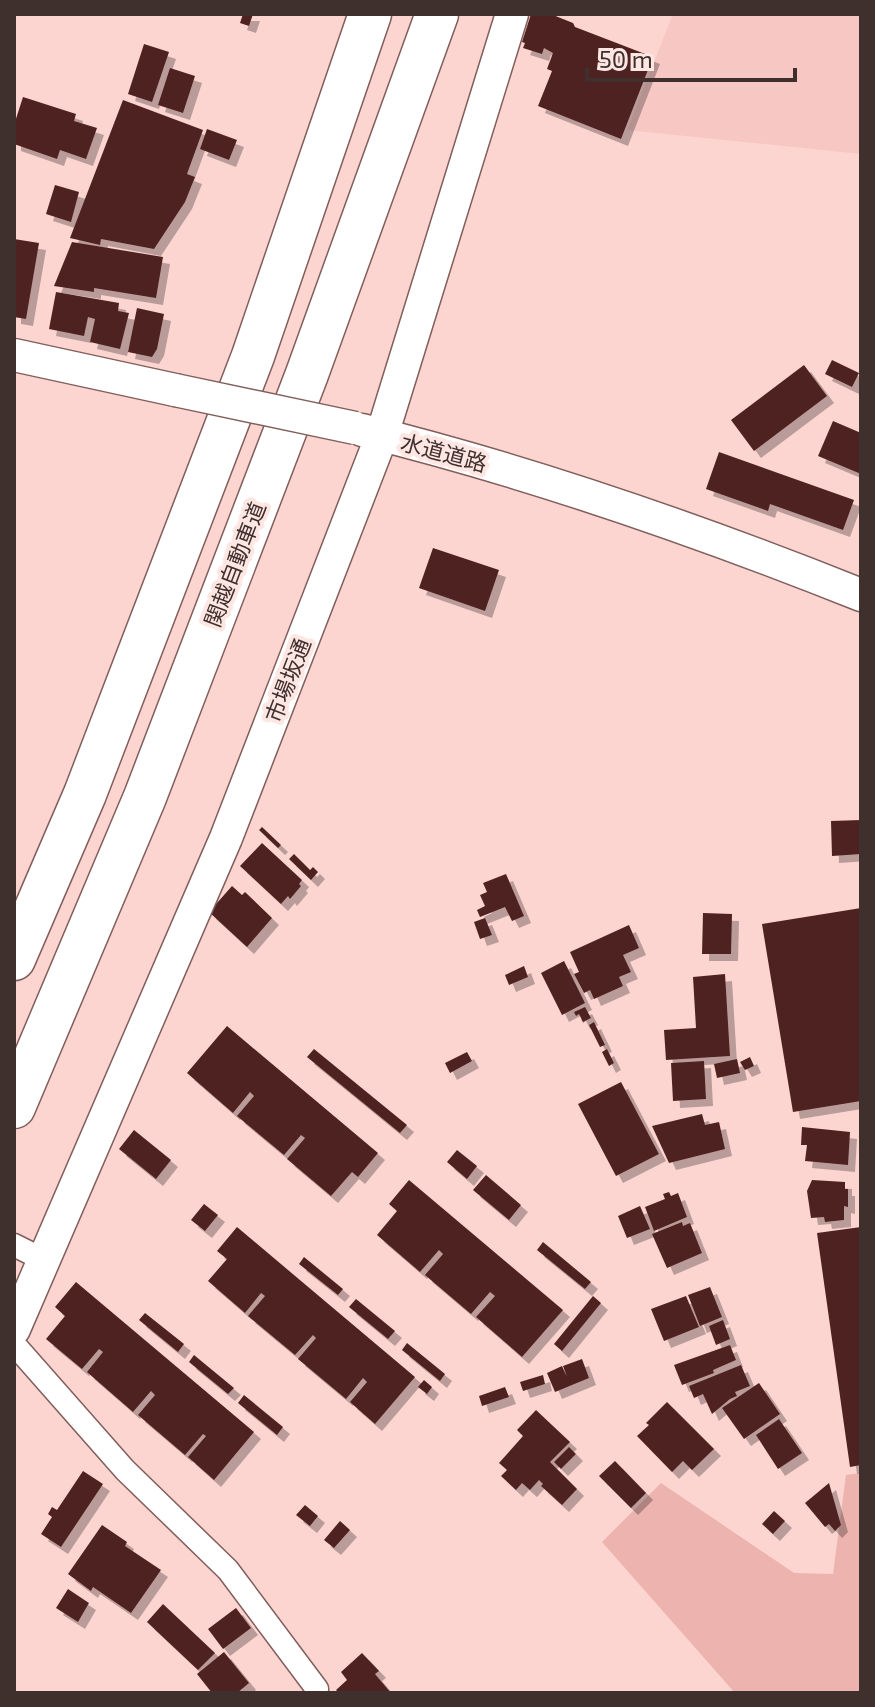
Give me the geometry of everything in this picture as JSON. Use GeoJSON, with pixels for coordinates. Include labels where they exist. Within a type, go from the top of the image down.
{"type":"FeatureCollection","features":[{"type":"Feature","properties":{"kind":"highway"},"geometry":{"type":"LineString","coordinates":[[14,959],[85,794],[253,356],[370,14]]}},
{"type":"Feature","properties":{"kind":"highway","name":"関越自動車道"},"geometry":{"type":"LineString","coordinates":[[14,1107],[145,797],[307,374],[437,14]]}},
{"type":"Feature","properties":{"kind":"street","name":"市場坂通"},"geometry":{"type":"LineString","coordinates":[[14,1329],[226,838],[512,14]]}},
{"type":"Feature","properties":{"kind":"street","name":"水道道路"},"geometry":{"type":"LineString","coordinates":[[14,355],[368,432],[459,455],[540,479],[744,549],[861,595]]}},
{"type":"Feature","properties":{"kind":"street"},"geometry":{"type":"LineString","coordinates":[[14,1245],[44,1260]]}},
{"type":"Feature","properties":{"kind":"street"},"geometry":{"type":"LineString","coordinates":[[14,1344],[125,1470],[228,1570],[317,1689]]}},
{"type":"Feature","properties":{"kind":"shaded area"},"geometry":{"type":"Polygon","coordinates":[[[673,14],[861,14],[861,154],[627,130],[673,14]]]}},
{"type":"Feature","properties":{"kind":"shaded area"},"geometry":{"type":"Polygon","coordinates":[[[861,1473],[861,1693],[735,1693],[602,1542],[661,1483],[794,1573],[833,1574],[846,1475],[861,1473]]]}},
{"type":"Feature","properties":{"kind":"building"},"geometry":{"type":"Polygon","coordinates":[[[243,14],[253,14],[249,26],[240,23],[243,14]]]}},
{"type":"Feature","properties":{"kind":"building"},"geometry":{"type":"Polygon","coordinates":[[[531,14],[551,14],[573,23],[575,27],[653,57],[621,139],[538,106],[552,71],[547,69],[553,53],[544,48],[542,54],[523,48],[531,14]]]}},
{"type":"Feature","properties":{"kind":"building"},"geometry":{"type":"Polygon","coordinates":[[[144,44],[169,52],[152,102],[128,94],[144,44]]]}},
{"type":"Feature","properties":{"kind":"building"},"geometry":{"type":"Polygon","coordinates":[[[170,68],[195,76],[183,113],[158,105],[170,68]]]}},
{"type":"Feature","properties":{"kind":"building"},"geometry":{"type":"Polygon","coordinates":[[[23,97],[76,114],[74,121],[97,128],[86,159],[60,150],[57,159],[14,144],[14,125],[23,97]]]}},
{"type":"Feature","properties":{"kind":"building"},"geometry":{"type":"Polygon","coordinates":[[[123,100],[203,130],[187,174],[195,177],[185,202],[154,249],[101,239],[100,245],[70,238],[123,100]]]}},
{"type":"Feature","properties":{"kind":"building"},"geometry":{"type":"Polygon","coordinates":[[[207,129],[237,140],[229,160],[200,149],[207,129]]]}},
{"type":"Feature","properties":{"kind":"building"},"geometry":{"type":"Polygon","coordinates":[[[55,185],[79,192],[71,222],[46,214],[55,185]]]}},
{"type":"Feature","properties":{"kind":"building"},"geometry":{"type":"Polygon","coordinates":[[[14,239],[39,243],[26,319],[14,317],[14,239]]]}},
{"type":"Feature","properties":{"kind":"building"},"geometry":{"type":"Polygon","coordinates":[[[72,242],[163,257],[156,298],[94,288],[94,292],[54,286],[72,242]]]}},
{"type":"Feature","properties":{"kind":"building"},"geometry":{"type":"Polygon","coordinates":[[[56,292],[119,303],[118,311],[129,313],[120,349],[90,342],[95,319],[88,317],[84,336],[49,329],[56,292]]]}},
{"type":"Feature","properties":{"kind":"building"},"geometry":{"type":"Polygon","coordinates":[[[137,308],[164,314],[157,349],[152,357],[128,352],[137,308]]]}},
{"type":"Feature","properties":{"kind":"building"},"geometry":{"type":"Polygon","coordinates":[[[832,360],[859,373],[852,387],[825,374],[832,360]]]}},
{"type":"Feature","properties":{"kind":"building"},"geometry":{"type":"Polygon","coordinates":[[[804,365],[827,396],[754,451],[731,420],[804,365]]]}},
{"type":"Feature","properties":{"kind":"building"},"geometry":{"type":"Polygon","coordinates":[[[833,421],[861,433],[861,474],[818,456],[833,421]]]}},
{"type":"Feature","properties":{"kind":"building"},"geometry":{"type":"Polygon","coordinates":[[[719,452],[854,500],[843,530],[770,504],[768,511],[706,489],[719,452]]]}},
{"type":"Feature","properties":{"kind":"building"},"geometry":{"type":"Polygon","coordinates":[[[433,548],[499,570],[485,611],[419,588],[433,548]]]}},
{"type":"Feature","properties":{"kind":"building"},"geometry":{"type":"Polygon","coordinates":[[[861,820],[861,854],[832,856],[831,821],[861,820]]]}},
{"type":"Feature","properties":{"kind":"building"},"geometry":{"type":"Polygon","coordinates":[[[262,827],[281,845],[278,848],[259,830],[262,827]]]}},
{"type":"Feature","properties":{"kind":"building"},"geometry":{"type":"Polygon","coordinates":[[[262,843],[302,880],[290,899],[288,896],[281,904],[240,866],[262,843]]]}},
{"type":"Feature","properties":{"kind":"building"},"geometry":{"type":"Polygon","coordinates":[[[294,854],[310,870],[313,867],[318,872],[311,880],[289,859],[294,854]]]}},
{"type":"Feature","properties":{"kind":"building"},"geometry":{"type":"Polygon","coordinates":[[[506,874],[524,916],[512,921],[505,907],[480,917],[477,910],[485,906],[480,895],[487,892],[483,883],[506,874]]]}},
{"type":"Feature","properties":{"kind":"building"},"geometry":{"type":"Polygon","coordinates":[[[232,886],[242,895],[245,892],[272,918],[247,947],[209,912],[232,886]]]}},
{"type":"Feature","properties":{"kind":"building"},"geometry":{"type":"Polygon","coordinates":[[[861,908],[861,1101],[793,1112],[762,924],[861,908]]]}},
{"type":"Feature","properties":{"kind":"building"},"geometry":{"type":"Polygon","coordinates":[[[703,913],[732,914],[731,954],[702,954],[703,913]]]}},
{"type":"Feature","properties":{"kind":"building"},"geometry":{"type":"Polygon","coordinates":[[[485,918],[492,935],[480,939],[474,922],[485,918]]]}},
{"type":"Feature","properties":{"kind":"building"},"geometry":{"type":"Polygon","coordinates":[[[629,925],[639,948],[623,955],[631,972],[619,977],[623,986],[594,999],[590,990],[584,993],[574,974],[579,972],[570,952],[629,925]]]}},
{"type":"Feature","properties":{"kind":"building"},"geometry":{"type":"Polygon","coordinates":[[[564,961],[585,1003],[562,1015],[541,973],[564,961]]]}},
{"type":"Feature","properties":{"kind":"building"},"geometry":{"type":"Polygon","coordinates":[[[524,966],[528,977],[509,985],[505,975],[524,966]]]}},
{"type":"Feature","properties":{"kind":"building"},"geometry":{"type":"Polygon","coordinates":[[[725,974],[730,1056],[666,1060],[664,1030],[696,1028],[693,977],[725,974]]]}},
{"type":"Feature","properties":{"kind":"building"},"geometry":{"type":"Polygon","coordinates":[[[585,1007],[591,1018],[583,1022],[574,1012],[585,1007]]]}},
{"type":"Feature","properties":{"kind":"building"},"geometry":{"type":"Polygon","coordinates":[[[594,1022],[605,1045],[600,1047],[589,1025],[594,1022]]]}},
{"type":"Feature","properties":{"kind":"building"},"geometry":{"type":"Polygon","coordinates":[[[227,1026],[378,1153],[358,1177],[352,1172],[331,1196],[287,1159],[305,1138],[301,1135],[284,1155],[237,1116],[254,1096],[250,1092],[233,1113],[187,1073],[227,1026]]]}},
{"type":"Feature","properties":{"kind":"building"},"geometry":{"type":"Polygon","coordinates":[[[314,1049],[407,1125],[400,1133],[307,1057],[314,1049]]]}},
{"type":"Feature","properties":{"kind":"building"},"geometry":{"type":"Polygon","coordinates":[[[607,1049],[614,1063],[609,1066],[602,1052],[607,1049]]]}},
{"type":"Feature","properties":{"kind":"building"},"geometry":{"type":"Polygon","coordinates":[[[467,1052],[472,1061],[450,1073],[445,1063],[467,1052]]]}},
{"type":"Feature","properties":{"kind":"building"},"geometry":{"type":"Polygon","coordinates":[[[750,1057],[754,1066],[745,1070],[740,1062],[750,1057]]]}},
{"type":"Feature","properties":{"kind":"building"},"geometry":{"type":"Polygon","coordinates":[[[737,1059],[740,1073],[717,1078],[714,1064],[737,1059]]]}},
{"type":"Feature","properties":{"kind":"building"},"geometry":{"type":"Polygon","coordinates":[[[704,1061],[706,1099],[673,1101],[671,1063],[704,1061]]]}},
{"type":"Feature","properties":{"kind":"building"},"geometry":{"type":"Polygon","coordinates":[[[621,1082],[659,1154],[616,1176],[578,1104],[621,1082]]]}},
{"type":"Feature","properties":{"kind":"building"},"geometry":{"type":"Polygon","coordinates":[[[702,1114],[705,1125],[719,1122],[725,1149],[669,1163],[652,1126],[702,1114]]]}},
{"type":"Feature","properties":{"kind":"building"},"geometry":{"type":"Polygon","coordinates":[[[802,1127],[850,1132],[848,1165],[805,1161],[807,1145],[801,1145],[802,1127]]]}},
{"type":"Feature","properties":{"kind":"building"},"geometry":{"type":"Polygon","coordinates":[[[134,1130],[171,1160],[156,1179],[119,1149],[134,1130]]]}},
{"type":"Feature","properties":{"kind":"building"},"geometry":{"type":"Polygon","coordinates":[[[457,1150],[477,1166],[467,1179],[447,1162],[457,1150]]]}},
{"type":"Feature","properties":{"kind":"building"},"geometry":{"type":"Polygon","coordinates":[[[486,1175],[521,1205],[509,1220],[473,1190],[486,1175]]]}},
{"type":"Feature","properties":{"kind":"building"},"geometry":{"type":"Polygon","coordinates":[[[409,1180],[563,1310],[522,1357],[476,1317],[495,1296],[490,1292],[471,1314],[425,1275],[443,1254],[439,1250],[420,1272],[377,1235],[397,1211],[389,1204],[409,1180]]]}},
{"type":"Feature","properties":{"kind":"building"},"geometry":{"type":"Polygon","coordinates":[[[812,1180],[845,1182],[848,1207],[844,1206],[844,1220],[825,1222],[824,1217],[811,1218],[807,1191],[812,1180]]]}},
{"type":"Feature","properties":{"kind":"building"},"geometry":{"type":"Polygon","coordinates":[[[669,1192],[671,1196],[678,1193],[687,1217],[654,1231],[645,1207],[665,1199],[663,1194],[669,1192]]]}},
{"type":"Feature","properties":{"kind":"building"},"geometry":{"type":"Polygon","coordinates":[[[204,1204],[218,1215],[205,1231],[191,1220],[204,1204]]]}},
{"type":"Feature","properties":{"kind":"building"},"geometry":{"type":"Polygon","coordinates":[[[640,1206],[650,1229],[627,1238],[618,1216],[640,1206]]]}},
{"type":"Feature","properties":{"kind":"building"},"geometry":{"type":"Polygon","coordinates":[[[682,1222],[683,1226],[690,1223],[702,1253],[667,1268],[652,1234],[682,1222]]]}},
{"type":"Feature","properties":{"kind":"building"},"geometry":{"type":"Polygon","coordinates":[[[237,1227],[415,1377],[375,1424],[350,1402],[367,1382],[363,1378],[346,1399],[298,1359],[316,1338],[313,1335],[295,1355],[248,1316],[265,1296],[261,1293],[245,1313],[208,1281],[227,1259],[217,1251],[237,1227]]]}},
{"type":"Feature","properties":{"kind":"building"},"geometry":{"type":"Polygon","coordinates":[[[861,1227],[861,1465],[850,1467],[817,1233],[861,1227]]]}},
{"type":"Feature","properties":{"kind":"building"},"geometry":{"type":"Polygon","coordinates":[[[543,1242],[591,1282],[585,1289],[537,1250],[543,1242]]]}},
{"type":"Feature","properties":{"kind":"building"},"geometry":{"type":"Polygon","coordinates":[[[304,1257],[343,1289],[338,1295],[299,1264],[304,1257]]]}},
{"type":"Feature","properties":{"kind":"building"},"geometry":{"type":"Polygon","coordinates":[[[76,1282],[254,1432],[214,1480],[188,1457],[206,1436],[203,1434],[185,1455],[138,1415],[155,1395],[151,1391],[133,1412],[87,1372],[103,1352],[99,1349],[82,1369],[46,1339],[65,1316],[55,1307],[76,1282]]]}},
{"type":"Feature","properties":{"kind":"building"},"geometry":{"type":"Polygon","coordinates":[[[710,1287],[722,1317],[700,1326],[688,1295],[710,1287]]]}},
{"type":"Feature","properties":{"kind":"building"},"geometry":{"type":"Polygon","coordinates":[[[593,1296],[601,1303],[562,1351],[554,1344],[593,1296]]]}},
{"type":"Feature","properties":{"kind":"building"},"geometry":{"type":"Polygon","coordinates":[[[686,1296],[699,1327],[664,1341],[651,1309],[686,1296]]]}},
{"type":"Feature","properties":{"kind":"building"},"geometry":{"type":"Polygon","coordinates":[[[356,1299],[395,1331],[388,1339],[349,1307],[356,1299]]]}},
{"type":"Feature","properties":{"kind":"building"},"geometry":{"type":"Polygon","coordinates":[[[145,1313],[184,1344],[178,1352],[139,1320],[145,1313]]]}},
{"type":"Feature","properties":{"kind":"building"},"geometry":{"type":"Polygon","coordinates":[[[723,1320],[730,1339],[716,1345],[709,1326],[723,1320]]]}},
{"type":"Feature","properties":{"kind":"building"},"geometry":{"type":"Polygon","coordinates":[[[407,1343],[445,1374],[440,1381],[402,1350],[407,1343]]]}},
{"type":"Feature","properties":{"kind":"building"},"geometry":{"type":"Polygon","coordinates":[[[730,1345],[736,1360],[713,1370],[714,1373],[682,1385],[674,1365],[730,1345]]]}},
{"type":"Feature","properties":{"kind":"building"},"geometry":{"type":"Polygon","coordinates":[[[194,1355],[234,1388],[228,1394],[189,1362],[194,1355]]]}},
{"type":"Feature","properties":{"kind":"building"},"geometry":{"type":"Polygon","coordinates":[[[582,1359],[589,1378],[555,1392],[547,1373],[562,1366],[567,1377],[563,1366],[582,1359]]]}},
{"type":"Feature","properties":{"kind":"building"},"geometry":{"type":"Polygon","coordinates":[[[741,1365],[750,1386],[735,1392],[737,1396],[712,1414],[703,1394],[694,1398],[689,1386],[741,1365]]]}},
{"type":"Feature","properties":{"kind":"building"},"geometry":{"type":"Polygon","coordinates":[[[543,1375],[545,1384],[523,1391],[520,1382],[543,1375]]]}},
{"type":"Feature","properties":{"kind":"building"},"geometry":{"type":"Polygon","coordinates":[[[424,1380],[432,1387],[427,1394],[418,1387],[424,1380]]]}},
{"type":"Feature","properties":{"kind":"building"},"geometry":{"type":"Polygon","coordinates":[[[759,1383],[780,1414],[744,1439],[722,1408],[759,1383]]]}},
{"type":"Feature","properties":{"kind":"building"},"geometry":{"type":"Polygon","coordinates":[[[505,1387],[509,1397],[482,1406],[479,1396],[505,1387]]]}},
{"type":"Feature","properties":{"kind":"building"},"geometry":{"type":"Polygon","coordinates":[[[244,1395],[283,1427],[277,1435],[238,1403],[244,1395]]]}},
{"type":"Feature","properties":{"kind":"building"},"geometry":{"type":"Polygon","coordinates":[[[667,1402],[714,1449],[692,1470],[683,1461],[672,1472],[637,1436],[667,1402]]]}},
{"type":"Feature","properties":{"kind":"building"},"geometry":{"type":"Polygon","coordinates":[[[536,1410],[570,1442],[550,1462],[577,1489],[562,1505],[541,1486],[543,1484],[539,1480],[530,1490],[522,1483],[516,1490],[501,1476],[507,1470],[499,1463],[523,1436],[517,1430],[536,1410]]]}},
{"type":"Feature","properties":{"kind":"building"},"geometry":{"type":"Polygon","coordinates":[[[779,1419],[802,1453],[778,1469],[756,1435],[779,1419]]]}},
{"type":"Feature","properties":{"kind":"building"},"geometry":{"type":"Polygon","coordinates":[[[569,1447],[576,1454],[561,1469],[554,1462],[569,1447]]]}},
{"type":"Feature","properties":{"kind":"building"},"geometry":{"type":"Polygon","coordinates":[[[615,1461],[646,1493],[631,1508],[599,1476],[615,1461]]]}},
{"type":"Feature","properties":{"kind":"building"},"geometry":{"type":"Polygon","coordinates":[[[83,1471],[103,1484],[61,1547],[41,1534],[52,1517],[48,1514],[52,1507],[57,1510],[83,1471]]]}},
{"type":"Feature","properties":{"kind":"building"},"geometry":{"type":"Polygon","coordinates":[[[829,1483],[841,1525],[835,1531],[829,1524],[825,1527],[805,1503],[829,1483]]]}},
{"type":"Feature","properties":{"kind":"building"},"geometry":{"type":"Polygon","coordinates":[[[305,1505],[318,1516],[310,1526],[296,1515],[305,1505]]]}},
{"type":"Feature","properties":{"kind":"building"},"geometry":{"type":"Polygon","coordinates":[[[774,1511],[785,1521],[773,1534],[762,1524],[774,1511]]]}},
{"type":"Feature","properties":{"kind":"building"},"geometry":{"type":"Polygon","coordinates":[[[340,1521],[350,1530],[334,1548],[324,1540],[340,1521]]]}},
{"type":"Feature","properties":{"kind":"building"},"geometry":{"type":"Polygon","coordinates":[[[102,1525],[127,1542],[125,1546],[161,1570],[131,1613],[68,1574],[102,1525]]]}},
{"type":"Feature","properties":{"kind":"building"},"geometry":{"type":"Polygon","coordinates":[[[68,1589],[89,1603],[78,1622],[56,1608],[68,1589]]]}},
{"type":"Feature","properties":{"kind":"building"},"geometry":{"type":"Polygon","coordinates":[[[163,1604],[215,1653],[198,1670],[147,1622],[163,1604]]]}},
{"type":"Feature","properties":{"kind":"building"},"geometry":{"type":"Polygon","coordinates":[[[236,1608],[251,1628],[223,1649],[208,1629],[236,1608]]]}},
{"type":"Feature","properties":{"kind":"building"},"geometry":{"type":"Polygon","coordinates":[[[224,1652],[249,1683],[237,1693],[212,1693],[197,1674],[224,1652]]]}},
{"type":"Feature","properties":{"kind":"building"},"geometry":{"type":"Polygon","coordinates":[[[362,1653],[379,1671],[375,1674],[391,1693],[339,1693],[336,1690],[347,1680],[341,1672],[362,1653]]]}}]}
